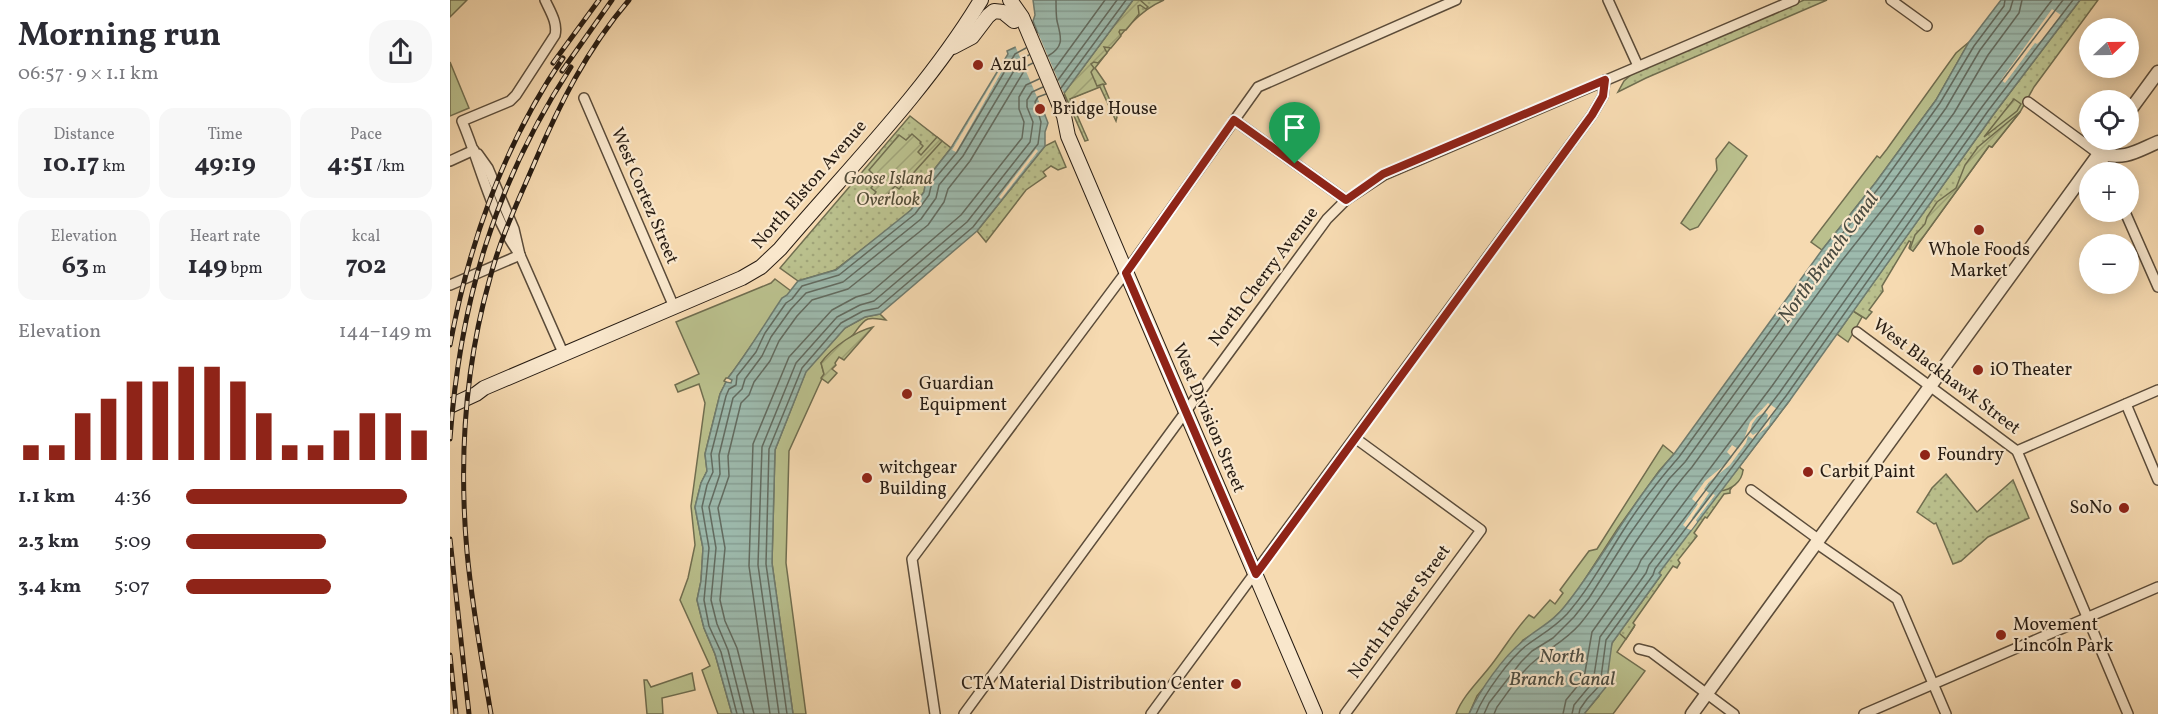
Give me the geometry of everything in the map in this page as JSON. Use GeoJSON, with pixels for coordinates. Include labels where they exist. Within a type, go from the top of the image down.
{"type":"FeatureCollection","features":[{"type":"Feature","properties":{"kind":"main road","name":"North Elston Avenue"},"geometry":{"type":"LineString","coordinates":[[450,406],[477,394],[484,388],[742,278],[769,261],[951,48],[981,0]]}},
{"type":"Feature","properties":{"kind":"main road"},"geometry":{"type":"LineString","coordinates":[[951,48],[972,37],[994,11],[1003,12],[1012,9]]}},
{"type":"Feature","properties":{"kind":"main road","name":"West Division Street"},"geometry":{"type":"LineString","coordinates":[[1012,9],[1022,17],[1026,38],[1052,99],[1064,116],[1068,136],[1315,714]]}},
{"type":"Feature","properties":{"kind":"main road","name":"North Elston Avenue"},"geometry":{"type":"LineString","coordinates":[[450,399],[476,388],[484,388]]}},
{"type":"Feature","properties":{"kind":"street"},"geometry":{"type":"LineString","coordinates":[[545,0],[556,29],[551,42],[513,99],[462,122],[474,150],[488,168],[514,229],[520,255],[564,355]]}},
{"type":"Feature","properties":{"kind":"street"},"geometry":{"type":"LineString","coordinates":[[935,714],[912,559],[1126,273],[1258,87],[1456,0]]}},
{"type":"Feature","properties":{"kind":"street"},"geometry":{"type":"LineString","coordinates":[[1608,0],[1638,66]]}},
{"type":"Feature","properties":{"kind":"street","name":"North Cherry Avenue"},"geometry":{"type":"LineString","coordinates":[[964,714],[1327,219],[1346,200],[1383,174],[1794,0]]}},
{"type":"Feature","properties":{"kind":"street"},"geometry":{"type":"LineString","coordinates":[[1891,0],[1927,26]]}},
{"type":"Feature","properties":{"kind":"street"},"geometry":{"type":"LineString","coordinates":[[2139,98],[2158,72]]}},
{"type":"Feature","properties":{"kind":"street"},"geometry":{"type":"LineString","coordinates":[[1151,714],[1592,115],[1603,96],[1605,80]]}},
{"type":"Feature","properties":{"kind":"street","name":"West Cortez Street"},"geometry":{"type":"LineString","coordinates":[[584,98],[674,308]]}},
{"type":"Feature","properties":{"kind":"street"},"geometry":{"type":"LineString","coordinates":[[2028,102],[2098,154],[2102,162]]}},
{"type":"Feature","properties":{"kind":"street"},"geometry":{"type":"LineString","coordinates":[[1234,120],[1346,200]]}},
{"type":"Feature","properties":{"kind":"street"},"geometry":{"type":"LineString","coordinates":[[2098,154],[2117,158],[2158,142]]}},
{"type":"Feature","properties":{"kind":"street"},"geometry":{"type":"LineString","coordinates":[[450,160],[474,150]]}},
{"type":"Feature","properties":{"kind":"street"},"geometry":{"type":"LineString","coordinates":[[1692,714],[2101,150]]}},
{"type":"Feature","properties":{"kind":"street"},"geometry":{"type":"LineString","coordinates":[[2129,222],[2158,287]]}},
{"type":"Feature","properties":{"kind":"street"},"geometry":{"type":"LineString","coordinates":[[450,285],[520,255]]}},
{"type":"Feature","properties":{"kind":"street","name":"West Blackhawk Street"},"geometry":{"type":"LineString","coordinates":[[1857,332],[2017,451],[2128,714]]}},
{"type":"Feature","properties":{"kind":"street"},"geometry":{"type":"LineString","coordinates":[[2017,451],[2158,390]]}},
{"type":"Feature","properties":{"kind":"street"},"geometry":{"type":"LineString","coordinates":[[2126,404],[2158,480]]}},
{"type":"Feature","properties":{"kind":"street","name":"North Hooker Street"},"geometry":{"type":"LineString","coordinates":[[1345,714],[1481,530],[1354,438]]}},
{"type":"Feature","properties":{"kind":"street"},"geometry":{"type":"LineString","coordinates":[[1750,490],[1897,599],[1946,714]]}},
{"type":"Feature","properties":{"kind":"street"},"geometry":{"type":"LineString","coordinates":[[1864,714],[2158,587]]}},
{"type":"Feature","properties":{"kind":"street"},"geometry":{"type":"LineString","coordinates":[[1640,649],[1651,652],[1734,714]]}},
{"type":"Feature","properties":{"kind":"green space"},"geometry":{"type":"Polygon","coordinates":[[[450,0],[467,0],[450,17],[450,0]]]}},
{"type":"Feature","properties":{"kind":"green space"},"geometry":{"type":"Polygon","coordinates":[[[1133,0],[1164,0],[1134,21],[1095,68],[1106,84],[1067,100],[1064,93],[1133,0]]]}},
{"type":"Feature","properties":{"kind":"green space"},"geometry":{"type":"Polygon","coordinates":[[[1133,0],[1140,0],[1148,7],[1146,9],[1138,6],[1139,14],[1126,30],[1120,30],[1121,36],[1111,48],[1104,47],[1107,53],[1098,63],[1091,64],[1094,68],[1091,72],[1097,86],[1103,84],[1117,117],[1116,121],[1100,87],[1070,99],[1088,140],[1085,141],[1064,93],[1133,0]]]}},
{"type":"Feature","properties":{"kind":"green space"},"geometry":{"type":"Polygon","coordinates":[[[1804,0],[1827,0],[1618,92],[1624,81],[1632,74],[1804,0]]]}},
{"type":"Feature","properties":{"kind":"green space"},"geometry":{"type":"Polygon","coordinates":[[[2080,0],[2098,0],[2085,18],[2079,18],[2079,26],[2034,87],[2020,112],[1992,147],[1989,146],[1913,251],[1909,248],[1911,242],[1909,241],[1882,286],[1883,291],[1869,310],[1872,312],[1866,319],[1853,311],[1993,115],[2080,0]]]}},
{"type":"Feature","properties":{"kind":"green space"},"geometry":{"type":"Polygon","coordinates":[[[1969,42],[1936,100],[1876,182],[1822,250],[1811,242],[1877,156],[1880,158],[1887,149],[1956,53],[1969,42]]]}},
{"type":"Feature","properties":{"kind":"green space"},"geometry":{"type":"Polygon","coordinates":[[[450,62],[469,108],[450,116],[450,62]]]}},
{"type":"Feature","properties":{"kind":"green space"},"geometry":{"type":"Polygon","coordinates":[[[2014,99],[2021,104],[2017,111],[1984,137],[2014,99]]]}},
{"type":"Feature","properties":{"kind":"green space"},"geometry":{"type":"Polygon","coordinates":[[[2020,112],[1992,147],[1989,146],[1913,251],[1910,249],[1915,235],[1925,224],[1937,202],[1956,188],[1965,165],[1978,147],[2020,112]]]}},
{"type":"Feature","properties":{"kind":"green space","name":"Goose Island Overlook"},"geometry":{"type":"Polygon","coordinates":[[[910,116],[951,148],[926,180],[924,192],[911,210],[835,270],[798,281],[780,268],[910,116]]]}},
{"type":"Feature","properties":{"kind":"green space"},"geometry":{"type":"Polygon","coordinates":[[[912,134],[923,146],[918,152],[921,155],[937,137],[942,141],[899,189],[895,186],[885,198],[882,195],[878,199],[874,195],[876,192],[871,188],[878,179],[869,170],[899,135],[906,140],[912,134]]]}},
{"type":"Feature","properties":{"kind":"green space"},"geometry":{"type":"Polygon","coordinates":[[[1055,141],[1066,167],[1058,170],[1051,166],[1043,172],[1046,176],[1026,190],[986,242],[977,231],[1045,146],[1055,141]]]}},
{"type":"Feature","properties":{"kind":"green space"},"geometry":{"type":"Polygon","coordinates":[[[1729,142],[1747,156],[1698,227],[1690,230],[1681,223],[1717,170],[1716,159],[1729,142]]]}},
{"type":"Feature","properties":{"kind":"green space"},"geometry":{"type":"Polygon","coordinates":[[[775,279],[791,291],[724,381],[726,382],[720,394],[705,454],[707,471],[701,483],[695,507],[703,548],[697,600],[732,714],[718,714],[702,670],[710,666],[680,600],[688,578],[695,545],[691,506],[705,403],[699,384],[678,392],[675,385],[699,374],[676,322],[771,283],[775,279]]]}},
{"type":"Feature","properties":{"kind":"green space"},"geometry":{"type":"Polygon","coordinates":[[[1853,311],[1862,317],[1848,342],[1837,334],[1853,311]]]}},
{"type":"Feature","properties":{"kind":"green space"},"geometry":{"type":"Polygon","coordinates":[[[880,314],[886,320],[873,318],[866,320],[849,339],[821,363],[824,374],[789,451],[786,563],[806,714],[793,714],[772,563],[775,450],[806,371],[845,328],[865,317],[880,314]]]}},
{"type":"Feature","properties":{"kind":"green space"},"geometry":{"type":"Polygon","coordinates":[[[873,327],[844,360],[839,357],[832,369],[837,373],[828,383],[821,378],[824,374],[821,363],[831,351],[852,336],[873,327]]]}},
{"type":"Feature","properties":{"kind":"green space"},"geometry":{"type":"Polygon","coordinates":[[[1790,400],[1739,467],[1743,470],[1730,493],[1724,494],[1707,518],[1705,517],[1694,533],[1697,536],[1678,560],[1680,563],[1677,568],[1673,566],[1633,623],[1635,625],[1626,639],[1619,633],[1661,575],[1659,574],[1683,525],[1790,400]]]}},
{"type":"Feature","properties":{"kind":"green space"},"geometry":{"type":"Polygon","coordinates":[[[1663,445],[1674,454],[1618,528],[1578,590],[1544,628],[1523,640],[1477,696],[1469,714],[1456,714],[1467,694],[1529,615],[1534,618],[1550,600],[1555,604],[1563,593],[1560,590],[1589,551],[1597,549],[1663,445]]]}},
{"type":"Feature","properties":{"kind":"green space"},"geometry":{"type":"Polygon","coordinates":[[[1739,467],[1743,470],[1738,482],[1720,491],[1739,467]]]}},
{"type":"Feature","properties":{"kind":"green space"},"geometry":{"type":"Polygon","coordinates":[[[1946,474],[1977,512],[2013,480],[2029,518],[1988,537],[1961,561],[1953,564],[1936,523],[1934,524],[1917,512],[1932,488],[1946,474]]]}},
{"type":"Feature","properties":{"kind":"green space"},"geometry":{"type":"Polygon","coordinates":[[[1633,616],[1628,623],[1634,627],[1617,652],[1645,671],[1613,714],[1584,714],[1599,696],[1612,643],[1633,616]]]}},
{"type":"Feature","properties":{"kind":"green space"},"geometry":{"type":"Polygon","coordinates":[[[692,673],[695,690],[662,698],[663,714],[647,714],[644,680],[647,680],[651,687],[692,673]]]}},
{"type":"Feature","properties":{"kind":"water"},"geometry":{"type":"Polygon","coordinates":[[[1033,0],[1133,0],[1065,92],[1040,102],[1048,123],[1045,132],[1045,146],[977,231],[880,314],[865,317],[845,328],[806,372],[775,450],[772,563],[793,714],[732,714],[697,600],[703,548],[695,507],[701,483],[707,471],[705,454],[720,394],[726,382],[731,383],[732,380],[728,378],[782,298],[798,281],[836,270],[911,210],[924,192],[926,180],[951,148],[1008,54],[1007,51],[1039,36],[1033,21],[1035,15],[1033,0]]]}},
{"type":"Feature","properties":{"kind":"water","name":"North Branch Canal"},"geometry":{"type":"Polygon","coordinates":[[[2001,0],[2080,0],[1993,115],[1790,400],[1659,573],[1661,575],[1612,643],[1606,687],[1584,714],[1469,714],[1485,685],[1507,656],[1555,617],[1565,606],[1645,491],[1822,250],[1876,182],[1936,100],[1969,42],[2001,0]]]}},
{"type":"Feature","properties":{"kind":"pier"},"geometry":{"type":"Polygon","coordinates":[[[2052,9],[2061,15],[2044,38],[2037,44],[2035,43],[2005,83],[2001,80],[2052,9]]]}},
{"type":"Feature","properties":{"kind":"pier"},"geometry":{"type":"Polygon","coordinates":[[[1038,33],[1064,94],[1040,104],[1014,43],[1038,33]]]}},
{"type":"Feature","properties":{"kind":"pier"},"geometry":{"type":"Polygon","coordinates":[[[1005,61],[1007,62],[956,152],[952,150],[1005,61]]]}},
{"type":"Feature","properties":{"kind":"pier"},"geometry":{"type":"Polygon","coordinates":[[[1036,149],[1038,151],[1001,199],[999,197],[1036,149]]]}},
{"type":"Feature","properties":{"kind":"pier"},"geometry":{"type":"Polygon","coordinates":[[[1768,403],[1777,409],[1769,425],[1753,439],[1748,436],[1746,443],[1730,465],[1709,482],[1704,489],[1709,493],[1692,518],[1694,519],[1713,494],[1715,495],[1691,530],[1688,529],[1683,525],[1698,504],[1692,499],[1705,481],[1732,457],[1727,452],[1732,445],[1738,449],[1750,422],[1768,403]],[[1765,412],[1757,417],[1750,432],[1753,435],[1761,430],[1768,415],[1765,412]]]}},
{"type":"Feature","properties":{"kind":"railway"},"geometry":{"type":"LineString","coordinates":[[553,63],[599,0]]}},
{"type":"Feature","properties":{"kind":"railway"},"geometry":{"type":"LineString","coordinates":[[562,71],[612,0]]}},
{"type":"Feature","properties":{"kind":"railway"},"geometry":{"type":"LineString","coordinates":[[491,714],[472,593],[465,518],[466,414],[475,345],[499,249],[544,142],[575,78],[600,38],[629,0]]}},
{"type":"Feature","properties":{"kind":"railway"},"geometry":{"type":"LineString","coordinates":[[450,345],[467,269],[506,160],[523,125],[563,58]]}},
{"type":"Feature","properties":{"kind":"railway"},"geometry":{"type":"LineString","coordinates":[[450,439],[462,339],[486,245],[521,155],[571,67]]}},
{"type":"Feature","properties":{"kind":"railway"},"geometry":{"type":"LineString","coordinates":[[450,539],[469,714]]}},
{"type":"Feature","properties":{"kind":"railway"},"geometry":{"type":"LineString","coordinates":[[450,655],[456,714]]}},
{"type":"Feature","properties":{"kind":"place","name":"Azul"},"geometry":{"type":"Point","coordinates":[978,65]}},
{"type":"Feature","properties":{"kind":"place","name":"Bridge House"},"geometry":{"type":"Point","coordinates":[1040,109]}},
{"type":"Feature","properties":{"kind":"place","name":"Whole Foods Market"},"geometry":{"type":"Point","coordinates":[1979,230]}},
{"type":"Feature","properties":{"kind":"place","name":"iO Theater"},"geometry":{"type":"Point","coordinates":[1978,370]}},
{"type":"Feature","properties":{"kind":"place","name":"Guardian Equipment"},"geometry":{"type":"Point","coordinates":[907,394]}},
{"type":"Feature","properties":{"kind":"place","name":"Foundry"},"geometry":{"type":"Point","coordinates":[1925,455]}},
{"type":"Feature","properties":{"kind":"place","name":"Carbit Paint"},"geometry":{"type":"Point","coordinates":[1808,472]}},
{"type":"Feature","properties":{"kind":"place","name":"witchgear Building"},"geometry":{"type":"Point","coordinates":[867,478]}},
{"type":"Feature","properties":{"kind":"place","name":"SoNo"},"geometry":{"type":"Point","coordinates":[2124,508]}},
{"type":"Feature","properties":{"kind":"place","name":"Movement Lincoln Park"},"geometry":{"type":"Point","coordinates":[2001,635]}},
{"type":"Feature","properties":{"kind":"place","name":"CTA Material Distribution Center"},"geometry":{"type":"Point","coordinates":[1236,684]}},
{"type":"Feature","properties":{"kind":"route"},"geometry":{"type":"LineString","coordinates":[[1605,80],[1603,96],[1592,115],[1256,574],[1126,273],[1234,120],[1295,164],[1346,200],[1383,174],[1605,80]]}}]}
